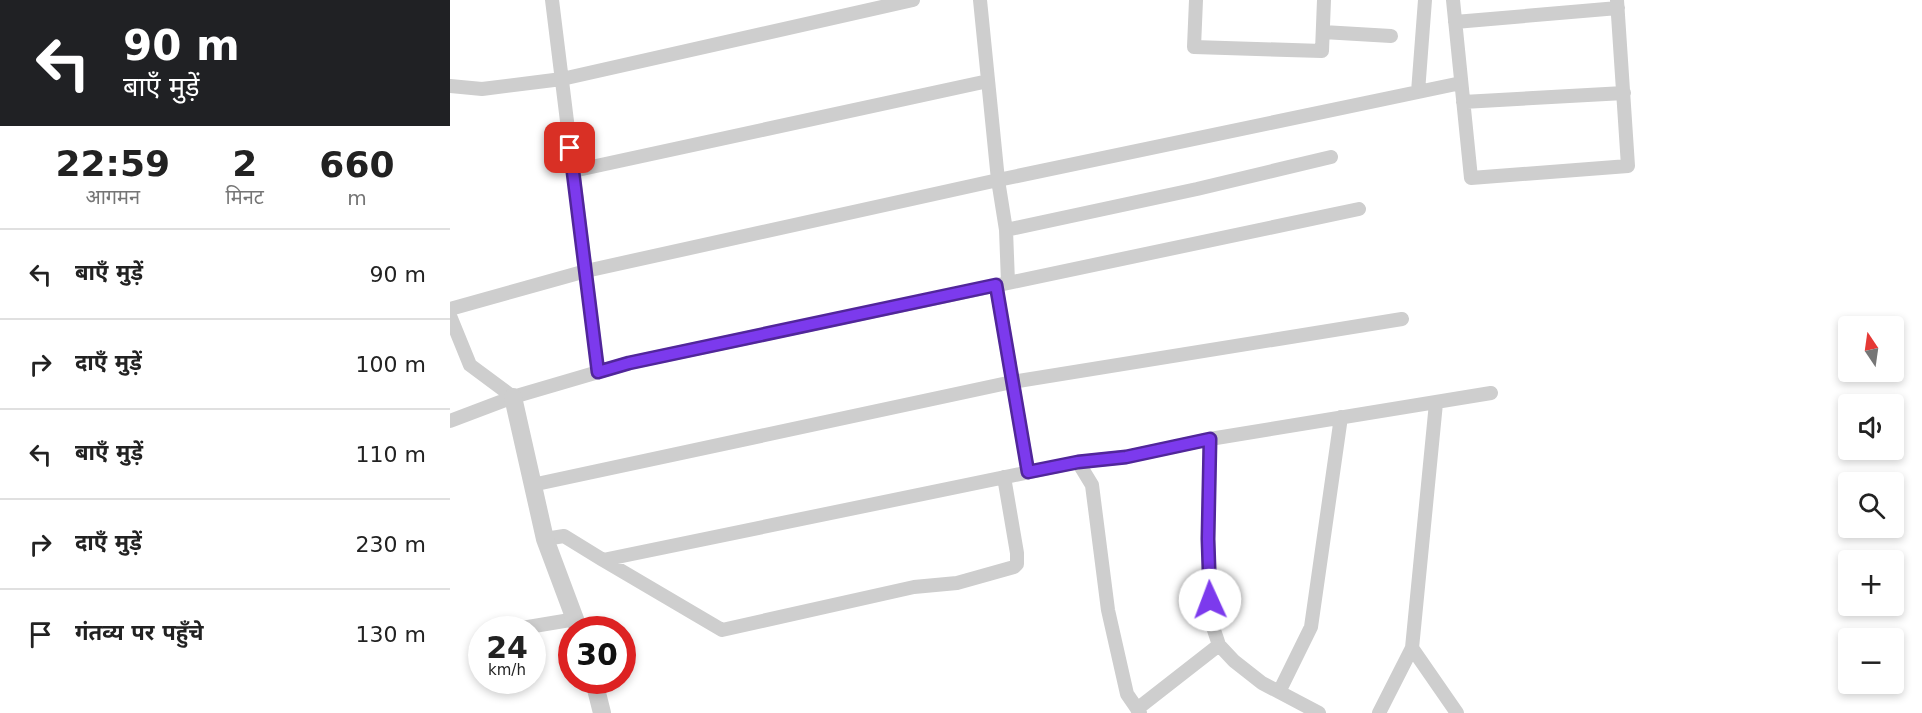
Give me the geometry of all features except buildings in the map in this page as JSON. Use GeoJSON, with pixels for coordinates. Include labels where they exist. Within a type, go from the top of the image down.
{"type":"FeatureCollection","features":[{"type":"Feature","properties":{"kind":"street"},"geometry":{"type":"LineString","coordinates":[[552,0],[598,372]]}},
{"type":"Feature","properties":{"kind":"street"},"geometry":{"type":"LineString","coordinates":[[450,86],[482,88],[562,78],[913,0]]}},
{"type":"Feature","properties":{"kind":"street"},"geometry":{"type":"LineString","coordinates":[[980,0],[998,180],[1006,230],[1002,284],[1012,382],[1028,472]]}},
{"type":"Feature","properties":{"kind":"street"},"geometry":{"type":"LineString","coordinates":[[1196,0],[1194,47],[1322,51],[1324,0]]}},
{"type":"Feature","properties":{"kind":"street"},"geometry":{"type":"LineString","coordinates":[[1418,92],[1425,0]]}},
{"type":"Feature","properties":{"kind":"street"},"geometry":{"type":"LineString","coordinates":[[1453,0],[1455,22],[1463,102],[1472,178],[1628,166],[1617,4],[1455,22]]}},
{"type":"Feature","properties":{"kind":"street"},"geometry":{"type":"LineString","coordinates":[[1323,32],[1391,36]]}},
{"type":"Feature","properties":{"kind":"street"},"geometry":{"type":"LineString","coordinates":[[573,171],[988,81]]}},
{"type":"Feature","properties":{"kind":"street"},"geometry":{"type":"LineString","coordinates":[[450,309],[586,271],[998,180],[1461,83]]}},
{"type":"Feature","properties":{"kind":"street"},"geometry":{"type":"LineString","coordinates":[[1463,102],[1624,93]]}},
{"type":"Feature","properties":{"kind":"street"},"geometry":{"type":"LineString","coordinates":[[1006,230],[1197,189],[1331,157]]}},
{"type":"Feature","properties":{"kind":"street"},"geometry":{"type":"LineString","coordinates":[[450,421],[513,397],[629,363],[1359,209]]}},
{"type":"Feature","properties":{"kind":"street"},"geometry":{"type":"LineString","coordinates":[[450,316],[470,365],[513,397],[545,539],[575,616]]}},
{"type":"Feature","properties":{"kind":"street"},"geometry":{"type":"LineString","coordinates":[[532,485],[1012,382],[1402,319]]}},
{"type":"Feature","properties":{"kind":"street"},"geometry":{"type":"LineString","coordinates":[[603,560],[1078,462],[1126,457],[1210,439],[1491,393]]}},
{"type":"Feature","properties":{"kind":"street"},"geometry":{"type":"LineString","coordinates":[[1379,713],[1412,648],[1436,403]]}},
{"type":"Feature","properties":{"kind":"street"},"geometry":{"type":"LineString","coordinates":[[1279,692],[1311,627],[1341,417]]}},
{"type":"Feature","properties":{"kind":"street"},"geometry":{"type":"LineString","coordinates":[[1210,439],[1208,539],[1211,621],[1220,645],[1234,661],[1262,683],[1319,713]]}},
{"type":"Feature","properties":{"kind":"street"},"geometry":{"type":"LineString","coordinates":[[1078,462],[1092,485],[1108,610],[1127,694],[1139,711],[1220,645]]}},
{"type":"Feature","properties":{"kind":"street"},"geometry":{"type":"LineString","coordinates":[[545,539],[564,536],[722,630],[914,587],[957,583],[1014,567],[1017,564],[1017,553],[1004,477]]}},
{"type":"Feature","properties":{"kind":"street"},"geometry":{"type":"LineString","coordinates":[[1412,648],[1457,713]]}},
{"type":"Feature","properties":{"kind":"street"},"geometry":{"type":"LineString","coordinates":[[597,694],[602,713]]}},
{"type":"Feature","properties":{"kind":"route"},"geometry":{"type":"LineString","coordinates":[[570,148],[598,372],[629,363],[996,285],[1028,472],[1078,462],[1126,457],[1210,439],[1208,539],[1210,600]]}}]}
